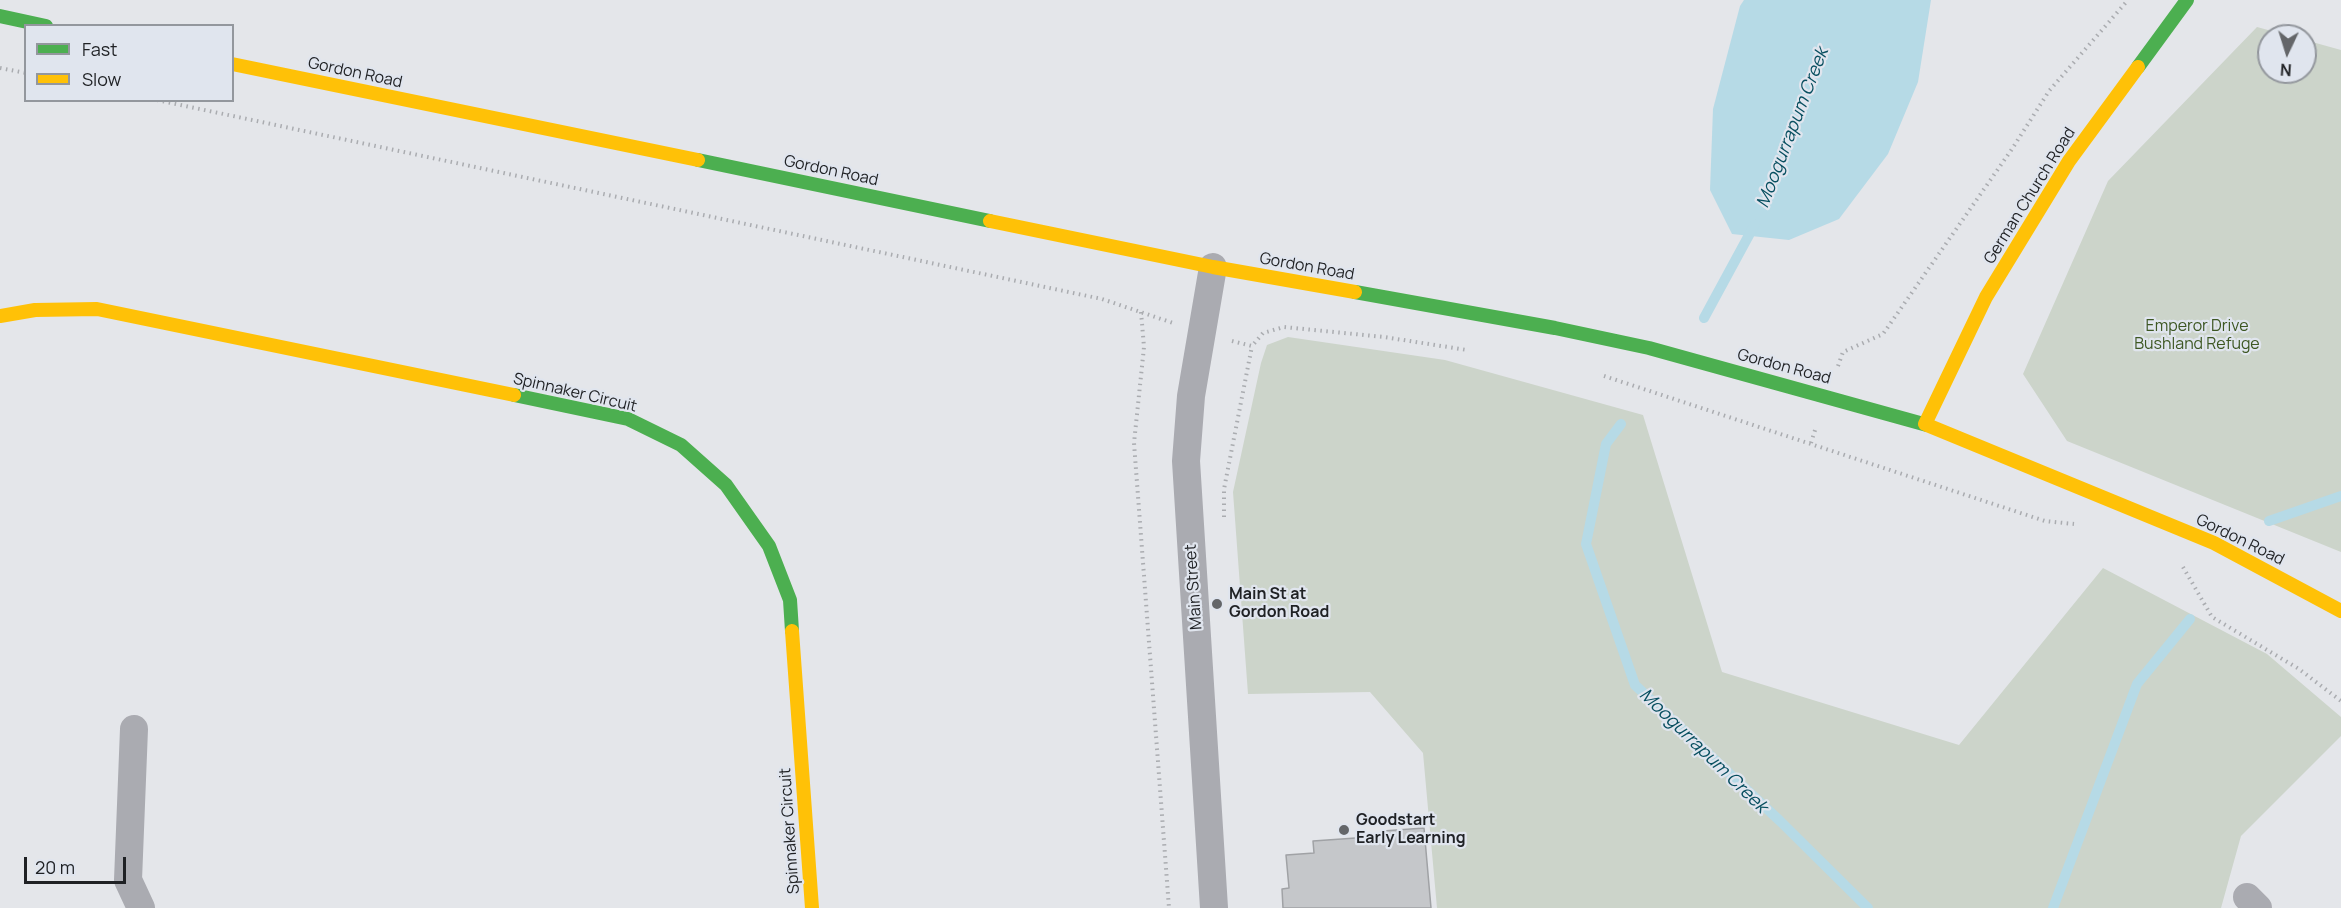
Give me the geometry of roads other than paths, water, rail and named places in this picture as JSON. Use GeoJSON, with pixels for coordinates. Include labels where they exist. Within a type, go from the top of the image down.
{"type":"FeatureCollection","features":[{"type":"Feature","properties":{"kind":"street","name":"German Church Road"},"geometry":{"type":"LineString","coordinates":[[1924,424],[1986,297],[2069,161],[2187,0]]}},
{"type":"Feature","properties":{"kind":"street"},"geometry":{"type":"LineString","coordinates":[[0,16],[37,24]]}},
{"type":"Feature","properties":{"kind":"street","name":"Gordon Road"},"geometry":{"type":"LineString","coordinates":[[234,64],[1213,267],[1554,328],[1649,348],[1924,424],[2214,543],[2341,611]]}},
{"type":"Feature","properties":{"kind":"street","name":"Main Street"},"geometry":{"type":"LineString","coordinates":[[1213,267],[1200,332],[1191,396],[1186,461],[1214,908]]}},
{"type":"Feature","properties":{"kind":"street","name":"Spinnaker Circuit"},"geometry":{"type":"LineString","coordinates":[[0,316],[35,310],[97,309],[628,419],[681,445],[726,485],[757,528],[769,546],[790,600],[812,908]]}},
{"type":"Feature","properties":{"kind":"street"},"geometry":{"type":"LineString","coordinates":[[134,729],[128,880],[141,908]]}},
{"type":"Feature","properties":{"kind":"water"},"geometry":{"type":"Polygon","coordinates":[[[1744,0],[1931,0],[1918,82],[1888,154],[1839,219],[1789,240],[1732,234],[1710,190],[1713,109],[1740,6],[1744,0]]]}},
{"type":"Feature","properties":{"kind":"waterway","name":"Moogurrapum Creek"},"geometry":{"type":"LineString","coordinates":[[1704,318],[1755,224]]}},
{"type":"Feature","properties":{"kind":"waterway","name":"Moogurrapum Creek"},"geometry":{"type":"LineString","coordinates":[[1621,424],[1606,444],[1586,544],[1635,685],[1780,821],[1868,908]]}},
{"type":"Feature","properties":{"kind":"waterway"},"geometry":{"type":"LineString","coordinates":[[2269,521],[2341,496]]}},
{"type":"Feature","properties":{"kind":"waterway","name":"Moogurrapum Creek"},"geometry":{"type":"LineString","coordinates":[[2053,908],[2137,684],[2190,619]]}},
{"type":"Feature","properties":{"kind":"place","name":"Main St at Gordon Road"},"geometry":{"type":"Point","coordinates":[1217,604]}},
{"type":"Feature","properties":{"kind":"place","name":"Goodstart Early Learning"},"geometry":{"type":"Point","coordinates":[1344,830]}},
{"type":"Feature","properties":{"kind":"park label","name":"Emperor Drive Bushland Refuge"},"geometry":{"type":"Point","coordinates":[2197,336]}}]}
